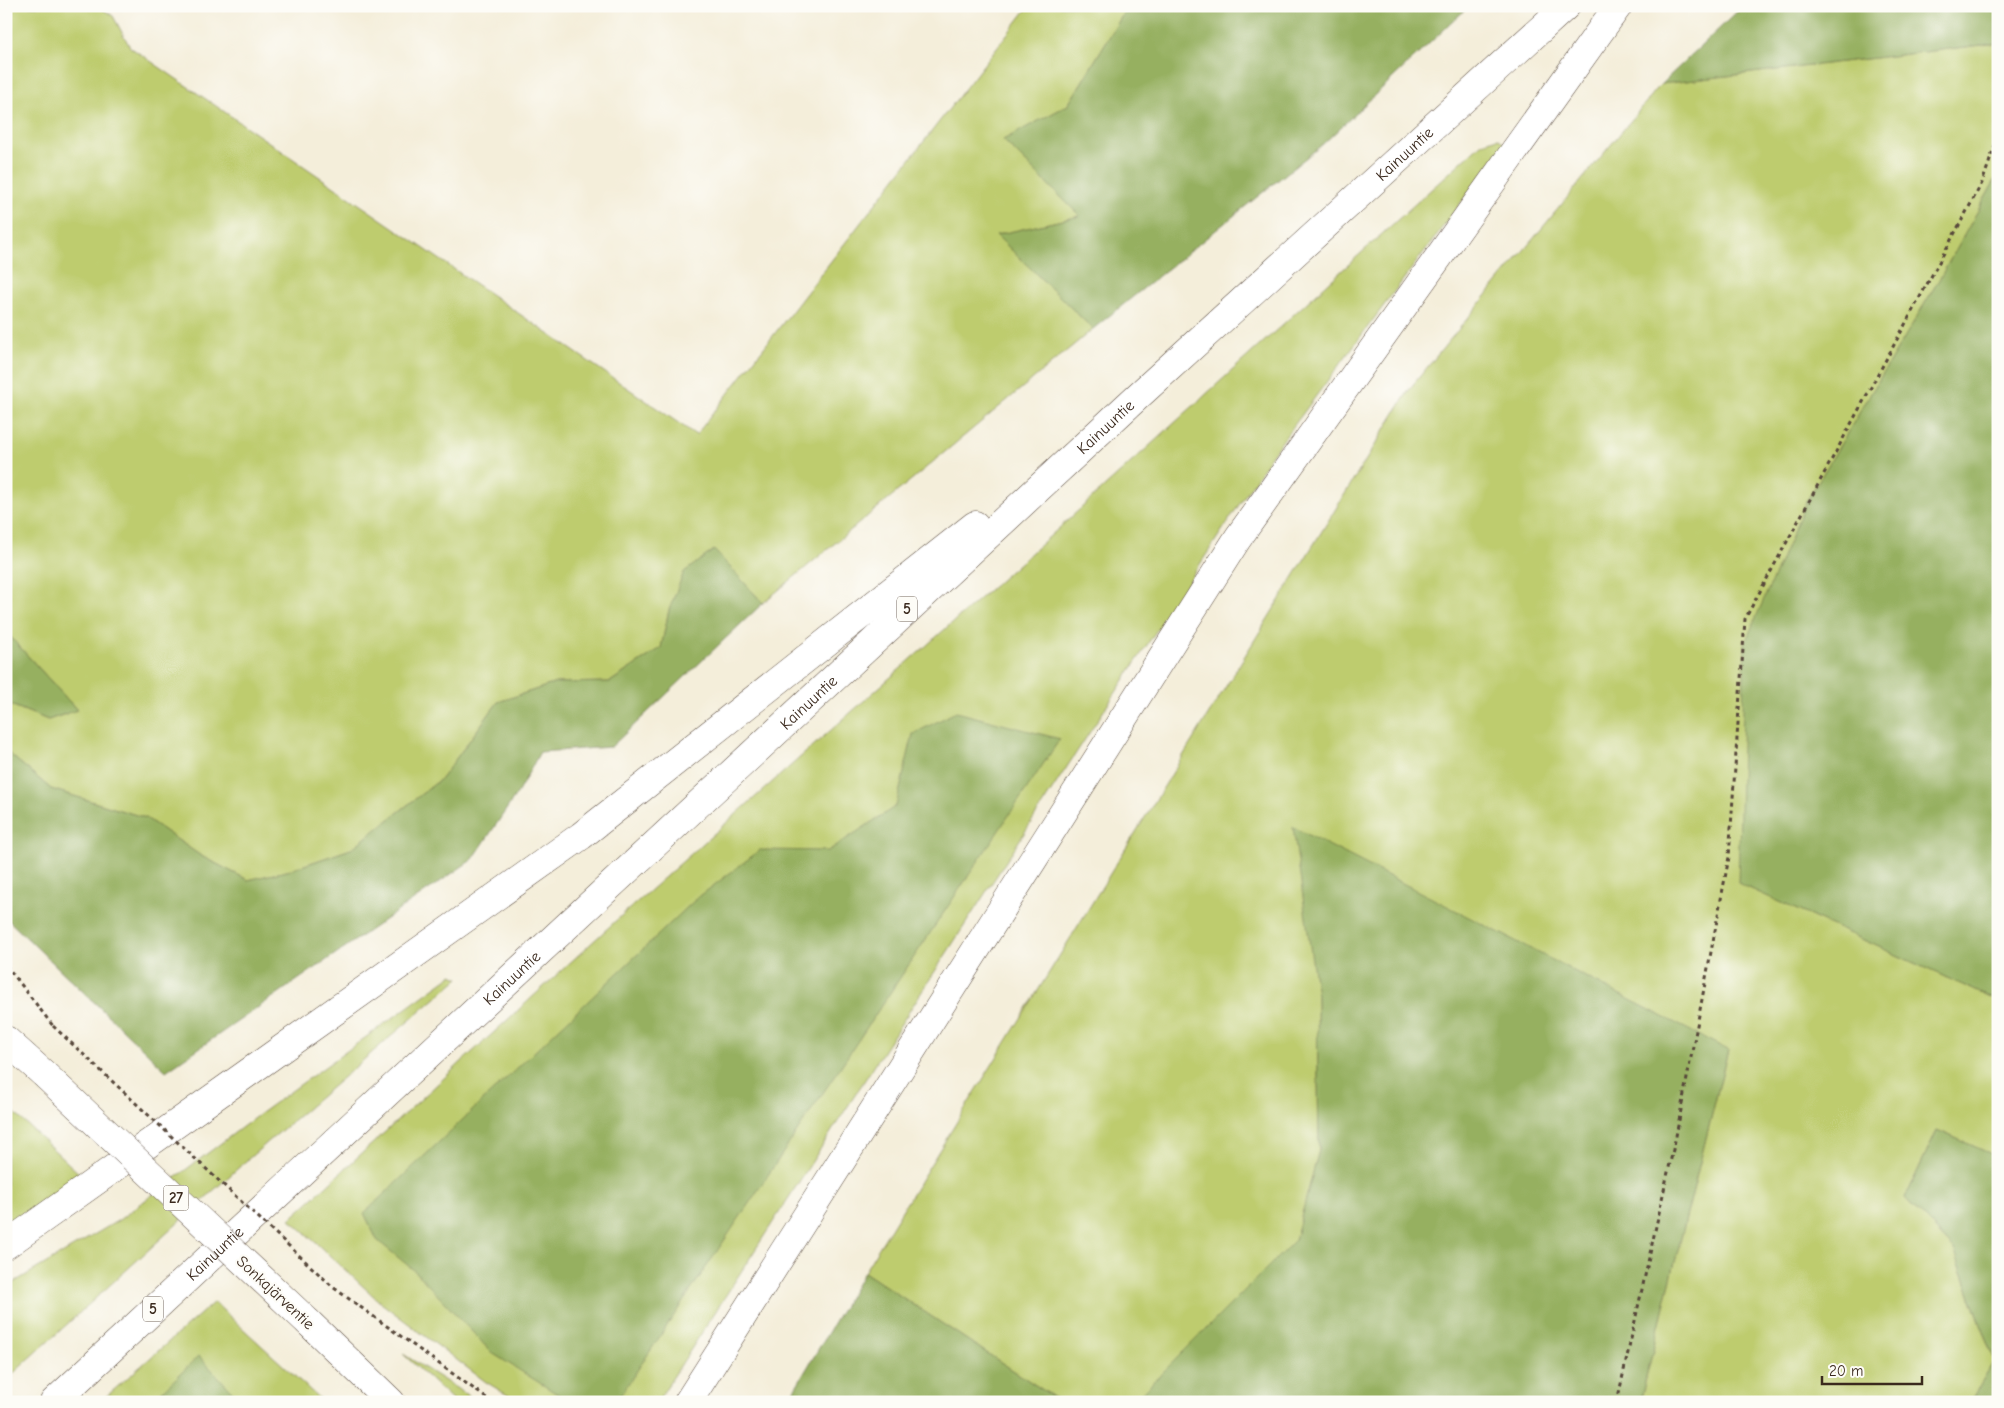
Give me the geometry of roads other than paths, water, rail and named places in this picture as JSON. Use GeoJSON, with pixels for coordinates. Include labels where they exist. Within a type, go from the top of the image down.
{"type":"FeatureCollection","features":[{"type":"Feature","properties":{"kind":"highway","name":"Kainuuntie"},"geometry":{"type":"LineString","coordinates":[[54,1402],[1137,397],[1566,6]]}},
{"type":"Feature","properties":{"kind":"highway"},"geometry":{"type":"LineString","coordinates":[[688,1402],[1238,538],[1618,6]]}},
{"type":"Feature","properties":{"kind":"highway"},"geometry":{"type":"LineString","coordinates":[[6,1245],[581,836],[1137,397]]}},
{"type":"Feature","properties":{"kind":"highway","name":"Sonkajärventie"},"geometry":{"type":"LineString","coordinates":[[6,1040],[391,1402]]}}]}
